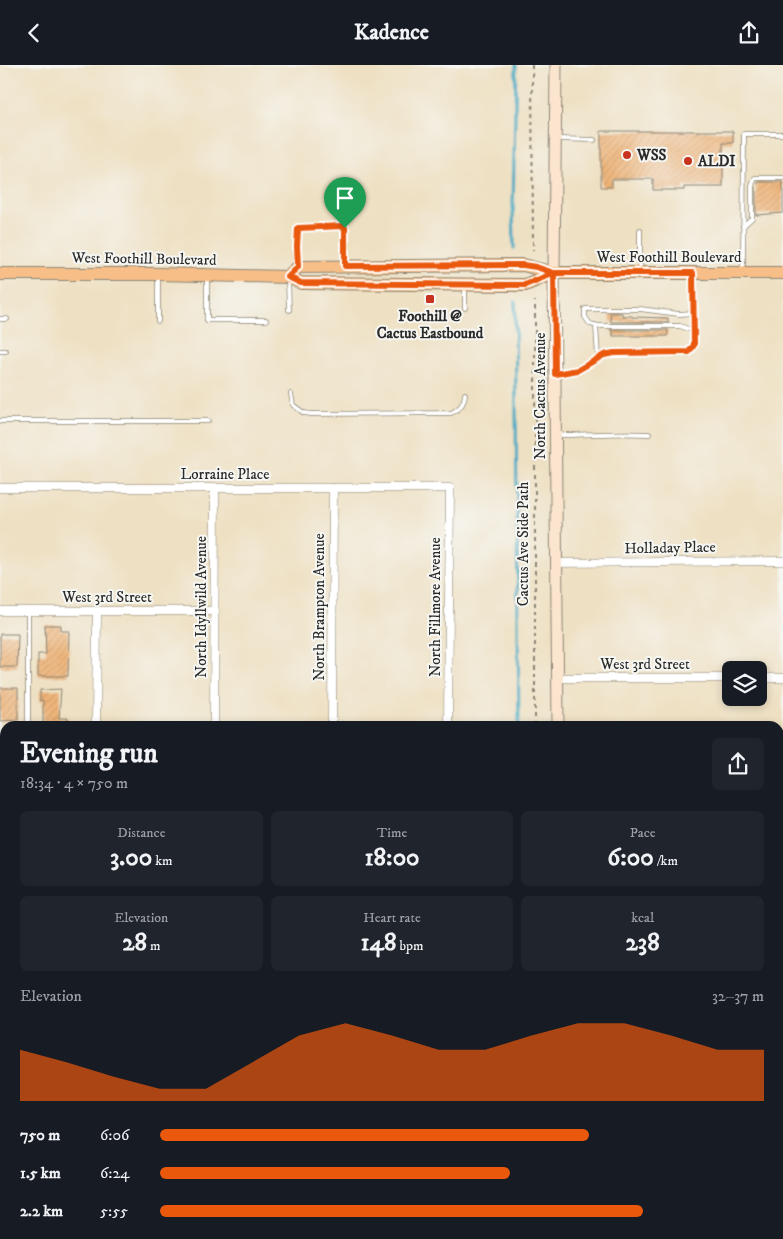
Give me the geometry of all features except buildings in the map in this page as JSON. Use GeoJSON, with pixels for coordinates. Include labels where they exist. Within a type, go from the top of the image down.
{"type":"FeatureCollection","features":[{"type":"Feature","properties":{"kind":"main road","name":"North Cactus Avenue"},"geometry":{"type":"LineString","coordinates":[[556,65],[554,273],[558,721]]}},
{"type":"Feature","properties":{"kind":"main road","name":"West Foothill Boulevard"},"geometry":{"type":"LineString","coordinates":[[298,267],[523,265],[554,273],[783,273]]}},
{"type":"Feature","properties":{"kind":"main road"},"geometry":{"type":"LineString","coordinates":[[288,277],[298,267]]}},
{"type":"Feature","properties":{"kind":"main road","name":"West Foothill Boulevard"},"geometry":{"type":"LineString","coordinates":[[0,274],[207,275],[288,277],[301,283],[525,285],[554,273]]}},
{"type":"Feature","properties":{"kind":"street","name":"Lorraine Place"},"geometry":{"type":"LineString","coordinates":[[0,489],[215,487],[450,488]]}},
{"type":"Feature","properties":{"kind":"street","name":"North Idyllwild Avenue"},"geometry":{"type":"LineString","coordinates":[[214,721],[215,487]]}},
{"type":"Feature","properties":{"kind":"street","name":"North Brampton Avenue"},"geometry":{"type":"LineString","coordinates":[[332,721],[333,488]]}},
{"type":"Feature","properties":{"kind":"street","name":"North Fillmore Avenue"},"geometry":{"type":"LineString","coordinates":[[448,721],[450,488]]}},
{"type":"Feature","properties":{"kind":"street","name":"Holladay Place"},"geometry":{"type":"LineString","coordinates":[[557,563],[783,561]]}},
{"type":"Feature","properties":{"kind":"street","name":"West 3rd Street"},"geometry":{"type":"LineString","coordinates":[[0,611],[215,611]]}},
{"type":"Feature","properties":{"kind":"street"},"geometry":{"type":"LineString","coordinates":[[96,721],[97,611]]}},
{"type":"Feature","properties":{"kind":"street","name":"West 3rd Street"},"geometry":{"type":"LineString","coordinates":[[558,678],[722,678]]}},
{"type":"Feature","properties":{"kind":"street"},"geometry":{"type":"LineString","coordinates":[[767,678],[783,678]]}},
{"type":"Feature","properties":{"kind":"lane"},"geometry":{"type":"LineString","coordinates":[[743,273],[744,135],[783,134]]}},
{"type":"Feature","properties":{"kind":"lane"},"geometry":{"type":"LineString","coordinates":[[556,139],[594,140]]}},
{"type":"Feature","properties":{"kind":"lane"},"geometry":{"type":"LineString","coordinates":[[742,226],[752,218],[752,186],[755,178],[783,178]]}},
{"type":"Feature","properties":{"kind":"lane"},"geometry":{"type":"LineString","coordinates":[[298,267],[298,228],[343,226],[345,230],[345,266]]}},
{"type":"Feature","properties":{"kind":"lane"},"geometry":{"type":"LineString","coordinates":[[640,230],[640,273]]}},
{"type":"Feature","properties":{"kind":"lane"},"geometry":{"type":"LineString","coordinates":[[555,374],[578,370],[598,357],[614,353],[689,352],[694,345],[693,273]]}},
{"type":"Feature","properties":{"kind":"lane"},"geometry":{"type":"LineString","coordinates":[[158,274],[158,321]]}},
{"type":"Feature","properties":{"kind":"lane"},"geometry":{"type":"LineString","coordinates":[[207,275],[207,320],[266,320]]}},
{"type":"Feature","properties":{"kind":"lane"},"geometry":{"type":"LineString","coordinates":[[288,277],[289,309]]}},
{"type":"Feature","properties":{"kind":"lane"},"geometry":{"type":"LineString","coordinates":[[465,284],[465,308]]}},
{"type":"Feature","properties":{"kind":"lane"},"geometry":{"type":"LineString","coordinates":[[694,313],[679,314],[640,309],[586,309],[585,317],[590,324],[596,326],[680,326],[694,331]]}},
{"type":"Feature","properties":{"kind":"lane"},"geometry":{"type":"LineString","coordinates":[[0,319],[7,319]]}},
{"type":"Feature","properties":{"kind":"lane"},"geometry":{"type":"LineString","coordinates":[[596,326],[598,357]]}},
{"type":"Feature","properties":{"kind":"lane"},"geometry":{"type":"LineString","coordinates":[[0,351],[6,351]]}},
{"type":"Feature","properties":{"kind":"lane"},"geometry":{"type":"LineString","coordinates":[[291,394],[293,405],[304,413],[329,414],[451,413],[461,407],[465,393]]}},
{"type":"Feature","properties":{"kind":"lane"},"geometry":{"type":"LineString","coordinates":[[0,421],[208,421]]}},
{"type":"Feature","properties":{"kind":"lane"},"geometry":{"type":"LineString","coordinates":[[556,435],[649,434]]}},
{"type":"Feature","properties":{"kind":"lane"},"geometry":{"type":"LineString","coordinates":[[28,611],[28,721]]}},
{"type":"Feature","properties":{"kind":"path"},"geometry":{"type":"LineString","coordinates":[[532,65],[533,250]]}},
{"type":"Feature","properties":{"kind":"path","name":"Cactus Ave Side Path"},"geometry":{"type":"LineString","coordinates":[[534,721],[535,301]]}},
{"type":"Feature","properties":{"kind":"waterway"},"geometry":{"type":"LineString","coordinates":[[514,248],[516,65]]}},
{"type":"Feature","properties":{"kind":"waterway"},"geometry":{"type":"LineString","coordinates":[[515,302],[519,721]]}},
{"type":"Feature","properties":{"kind":"place","name":"WSS"},"geometry":{"type":"Point","coordinates":[627,155]}},
{"type":"Feature","properties":{"kind":"place","name":"ALDI"},"geometry":{"type":"Point","coordinates":[688,161]}},
{"type":"Feature","properties":{"kind":"place","name":"Foothill @ Cactus Eastbound"},"geometry":{"type":"Point","coordinates":[430,299]}},
{"type":"Feature","properties":{"kind":"route"},"geometry":{"type":"LineString","coordinates":[[345,228],[343,226],[298,228],[298,267],[288,277],[301,283],[525,285],[554,273],[693,273],[694,345],[689,352],[614,353],[604,355],[578,370],[555,374],[554,273],[523,265],[345,266],[345,228]]}}]}
